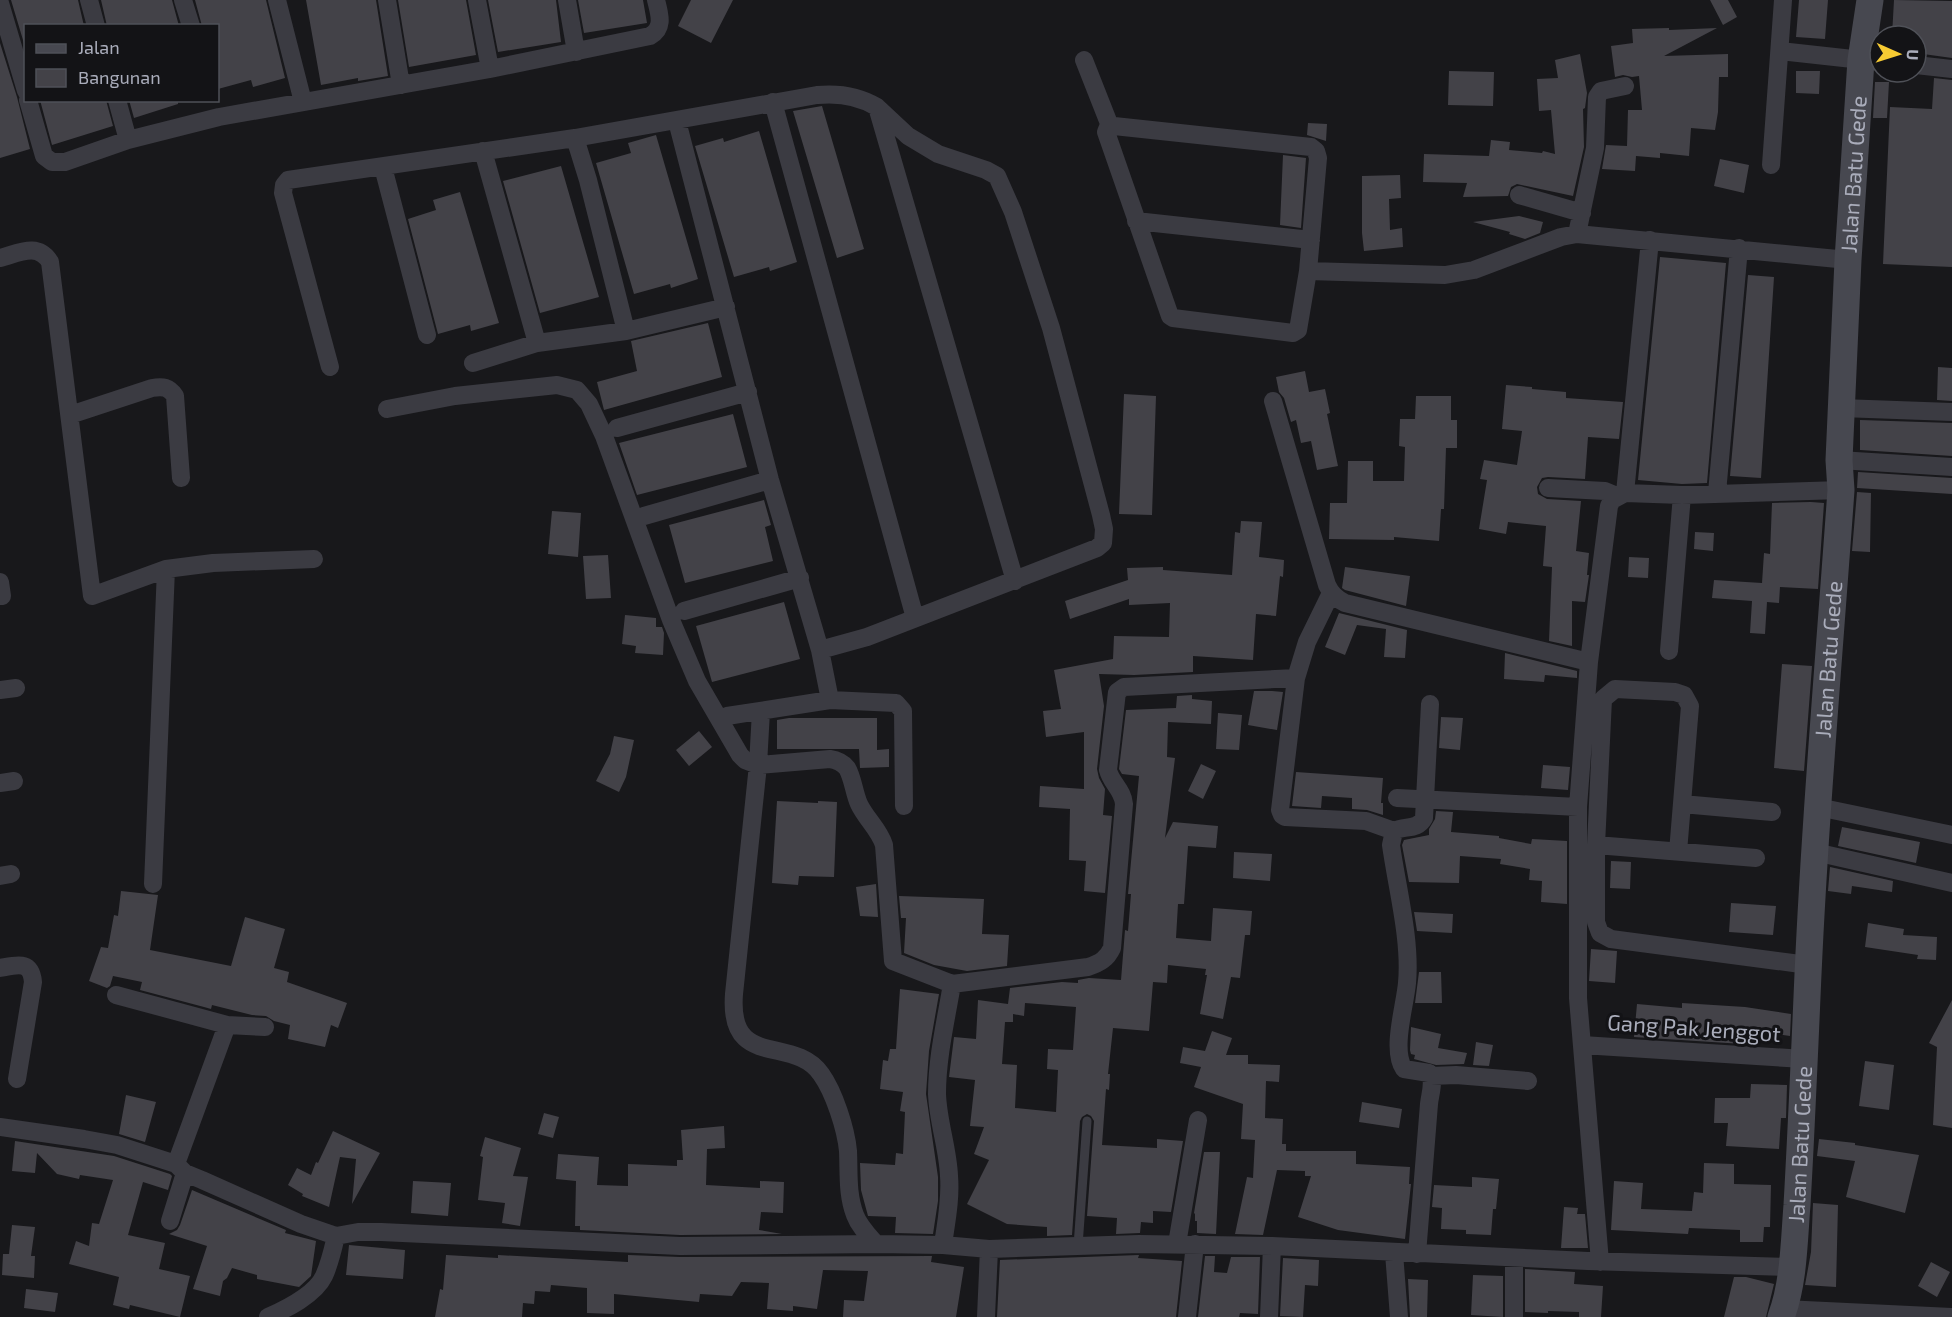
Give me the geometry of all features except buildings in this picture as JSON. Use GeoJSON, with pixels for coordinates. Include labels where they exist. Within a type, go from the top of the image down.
{"type":"FeatureCollection","features":[{"type":"Feature","properties":{"kind":"street"},"geometry":{"type":"LineString","coordinates":[[89,0],[95,24]]}},
{"type":"Feature","properties":{"kind":"street"},"geometry":{"type":"LineString","coordinates":[[183,0],[190,24]]}},
{"type":"Feature","properties":{"kind":"street"},"geometry":{"type":"LineString","coordinates":[[277,0],[303,102]]}},
{"type":"Feature","properties":{"kind":"street"},"geometry":{"type":"LineString","coordinates":[[387,0],[401,85]]}},
{"type":"Feature","properties":{"kind":"street"},"geometry":{"type":"LineString","coordinates":[[477,0],[490,69]]}},
{"type":"Feature","properties":{"kind":"street"},"geometry":{"type":"LineString","coordinates":[[567,0],[576,52]]}},
{"type":"Feature","properties":{"kind":"street"},"geometry":{"type":"LineString","coordinates":[[29,102],[44,156],[52,162],[65,162],[216,109],[303,102],[490,69],[654,34],[658,30],[660,20],[656,0]]}},
{"type":"Feature","properties":{"kind":"street"},"geometry":{"type":"LineString","coordinates":[[1772,165],[1784,0]]}},
{"type":"Feature","properties":{"kind":"street","name":"Jalan Batu Gede"},"geometry":{"type":"LineString","coordinates":[[1870,0],[1870,24]]}},
{"type":"Feature","properties":{"kind":"street"},"geometry":{"type":"LineString","coordinates":[[0,3],[24,84]]}},
{"type":"Feature","properties":{"kind":"street"},"geometry":{"type":"LineString","coordinates":[[1780,51],[1868,61]]}},
{"type":"Feature","properties":{"kind":"street"},"geometry":{"type":"LineString","coordinates":[[1084,60],[1110,126]]}},
{"type":"Feature","properties":{"kind":"street"},"geometry":{"type":"LineString","coordinates":[[1928,66],[1952,69]]}},
{"type":"Feature","properties":{"kind":"street","name":"Jalan Batu Gede"},"geometry":{"type":"LineString","coordinates":[[1783,1313],[1791,1267],[1800,1158],[1808,965],[1841,490],[1839,460],[1848,260],[1868,84]]}},
{"type":"Feature","properties":{"kind":"street"},"geometry":{"type":"LineString","coordinates":[[1577,234],[1595,148],[1597,97],[1601,91],[1625,86]]}},
{"type":"Feature","properties":{"kind":"street"},"geometry":{"type":"LineString","coordinates":[[330,367],[283,194],[284,185],[288,180],[575,138],[773,102],[830,94],[866,101],[877,107],[908,136],[938,154],[997,176],[1013,212],[1051,328],[1101,515],[1104,529],[1103,543],[1097,548],[1015,581],[867,637],[820,650]]}},
{"type":"Feature","properties":{"kind":"street"},"geometry":{"type":"LineString","coordinates":[[118,102],[128,140]]}},
{"type":"Feature","properties":{"kind":"street"},"geometry":{"type":"LineString","coordinates":[[773,102],[915,618]]}},
{"type":"Feature","properties":{"kind":"street"},"geometry":{"type":"LineString","coordinates":[[877,107],[1015,581]]}},
{"type":"Feature","properties":{"kind":"street"},"geometry":{"type":"LineString","coordinates":[[677,121],[770,480],[820,650],[830,699]]}},
{"type":"Feature","properties":{"kind":"street"},"geometry":{"type":"LineString","coordinates":[[1110,126],[1314,149],[1318,158],[1311,240],[1298,330],[1293,333],[1173,318],[1168,314],[1106,132],[1110,126]]}},
{"type":"Feature","properties":{"kind":"street"},"geometry":{"type":"LineString","coordinates":[[575,138],[588,180],[626,331]]}},
{"type":"Feature","properties":{"kind":"street"},"geometry":{"type":"LineString","coordinates":[[483,151],[537,343]]}},
{"type":"Feature","properties":{"kind":"street"},"geometry":{"type":"LineString","coordinates":[[382,167],[427,335]]}},
{"type":"Feature","properties":{"kind":"street"},"geometry":{"type":"LineString","coordinates":[[1519,195],[1582,213]]}},
{"type":"Feature","properties":{"kind":"street"},"geometry":{"type":"LineString","coordinates":[[1136,221],[1311,240]]}},
{"type":"Feature","properties":{"kind":"street"},"geometry":{"type":"LineString","coordinates":[[1308,271],[1445,275],[1460,273],[1474,270],[1561,237],[1577,234],[1848,260]]}},
{"type":"Feature","properties":{"kind":"street"},"geometry":{"type":"LineString","coordinates":[[1621,495],[1650,240]]}},
{"type":"Feature","properties":{"kind":"street"},"geometry":{"type":"LineString","coordinates":[[1717,493],[1739,248]]}},
{"type":"Feature","properties":{"kind":"street"},"geometry":{"type":"LineString","coordinates":[[0,258],[36,250],[45,254],[50,262],[92,596],[166,569],[213,562],[315,559]]}},
{"type":"Feature","properties":{"kind":"street"},"geometry":{"type":"LineString","coordinates":[[473,363],[537,343],[626,331],[726,307]]}},
{"type":"Feature","properties":{"kind":"street"},"geometry":{"type":"LineString","coordinates":[[387,409],[454,396],[558,384],[577,390],[589,404],[604,436],[671,620],[697,681],[740,754],[744,760],[758,765],[820,759],[839,760],[844,765],[848,770],[860,805],[877,828],[884,845],[892,961],[952,984],[1088,967],[1103,961],[1112,948],[1124,804],[1122,794],[1112,781],[1108,770],[1117,692],[1120,688],[1296,678]]}},
{"type":"Feature","properties":{"kind":"street"},"geometry":{"type":"LineString","coordinates":[[70,415],[152,388],[163,386],[171,390],[175,396],[181,478]]}},
{"type":"Feature","properties":{"kind":"street"},"geometry":{"type":"LineString","coordinates":[[617,428],[748,392]]}},
{"type":"Feature","properties":{"kind":"street"},"geometry":{"type":"LineString","coordinates":[[1273,401],[1331,593],[1338,600],[1589,662]]}},
{"type":"Feature","properties":{"kind":"street"},"geometry":{"type":"LineString","coordinates":[[1841,408],[1952,412]]}},
{"type":"Feature","properties":{"kind":"street"},"geometry":{"type":"LineString","coordinates":[[1839,460],[1952,467]]}},
{"type":"Feature","properties":{"kind":"street"},"geometry":{"type":"LineString","coordinates":[[644,516],[770,480]]}},
{"type":"Feature","properties":{"kind":"street"},"geometry":{"type":"LineString","coordinates":[[1548,488],[1605,491],[1621,495],[1841,490]]}},
{"type":"Feature","properties":{"kind":"street"},"geometry":{"type":"LineString","coordinates":[[1600,1262],[1578,998],[1578,807],[1589,662],[1607,514],[1612,500],[1621,495]]}},
{"type":"Feature","properties":{"kind":"street"},"geometry":{"type":"LineString","coordinates":[[1669,651],[1682,495]]}},
{"type":"Feature","properties":{"kind":"street"},"geometry":{"type":"LineString","coordinates":[[153,884],[166,569]]}},
{"type":"Feature","properties":{"kind":"street"},"geometry":{"type":"LineString","coordinates":[[684,611],[800,578]]}},
{"type":"Feature","properties":{"kind":"street"},"geometry":{"type":"LineString","coordinates":[[0,582],[2,596],[0,596]]}},
{"type":"Feature","properties":{"kind":"street"},"geometry":{"type":"LineString","coordinates":[[1331,593],[1307,642],[1296,678],[1280,810],[1282,815],[1366,821],[1394,831],[1419,825],[1424,818],[1430,704]]}},
{"type":"Feature","properties":{"kind":"street"},"geometry":{"type":"LineString","coordinates":[[1678,852],[1690,715],[1688,700],[1684,695],[1675,692],[1615,689],[1603,699],[1596,845],[1597,929],[1605,937],[1611,939],[1808,965]]}},
{"type":"Feature","properties":{"kind":"street"},"geometry":{"type":"LineString","coordinates":[[727,716],[830,699],[891,701],[901,706],[903,711],[904,806]]}},
{"type":"Feature","properties":{"kind":"street"},"geometry":{"type":"LineString","coordinates":[[761,711],[758,765],[734,994],[735,1019],[739,1030],[754,1045],[805,1059],[822,1075],[844,1125],[848,1148],[848,1186],[854,1214],[860,1226],[876,1244]]}},
{"type":"Feature","properties":{"kind":"street"},"geometry":{"type":"LineString","coordinates":[[1397,798],[1578,807]]}},
{"type":"Feature","properties":{"kind":"street"},"geometry":{"type":"LineString","coordinates":[[1682,804],[1772,812]]}},
{"type":"Feature","properties":{"kind":"street"},"geometry":{"type":"LineString","coordinates":[[1818,807],[1952,835]]}},
{"type":"Feature","properties":{"kind":"street"},"geometry":{"type":"LineString","coordinates":[[1394,831],[1390,845],[1407,948],[1408,971],[1398,1046],[1400,1064],[1404,1070],[1429,1073],[1431,1076],[1456,1075],[1528,1081]]}},
{"type":"Feature","properties":{"kind":"street"},"geometry":{"type":"LineString","coordinates":[[1596,845],[1756,858]]}},
{"type":"Feature","properties":{"kind":"street"},"geometry":{"type":"LineString","coordinates":[[1815,852],[1952,884]]}},
{"type":"Feature","properties":{"kind":"street"},"geometry":{"type":"LineString","coordinates":[[0,968],[18,964],[26,966],[32,973],[33,982],[17,1079]]}},
{"type":"Feature","properties":{"kind":"street"},"geometry":{"type":"LineString","coordinates":[[943,1245],[950,1186],[939,1111],[938,1064],[952,984]]}},
{"type":"Feature","properties":{"kind":"street"},"geometry":{"type":"LineString","coordinates":[[116,995],[227,1024],[266,1027]]}},
{"type":"Feature","properties":{"kind":"street"},"geometry":{"type":"LineString","coordinates":[[170,1221],[181,1168],[227,1024]]}},
{"type":"Feature","properties":{"kind":"street","name":"Gang Pak Jenggot"},"geometry":{"type":"LineString","coordinates":[[1582,1046],[1804,1059]]}},
{"type":"Feature","properties":{"kind":"street"},"geometry":{"type":"LineString","coordinates":[[1417,1254],[1431,1076]]}},
{"type":"Feature","properties":{"kind":"street"},"geometry":{"type":"LineString","coordinates":[[1187,1317],[1186,1244],[1198,1120]]}},
{"type":"Feature","properties":{"kind":"street"},"geometry":{"type":"LineString","coordinates":[[0,1127],[117,1145],[181,1168],[301,1224],[336,1236],[358,1232],[381,1232],[680,1246],[876,1244],[943,1245],[989,1249],[1186,1244],[1600,1262],[1791,1267]]}},
{"type":"Feature","properties":{"kind":"street"},"geometry":{"type":"LineString","coordinates":[[268,1317],[292,1306],[317,1286],[330,1260],[336,1236]]}},
{"type":"Feature","properties":{"kind":"street"},"geometry":{"type":"LineString","coordinates":[[1269,1317],[1272,1246]]}},
{"type":"Feature","properties":{"kind":"street"},"geometry":{"type":"LineString","coordinates":[[986,1317],[989,1249]]}},
{"type":"Feature","properties":{"kind":"street"},"geometry":{"type":"LineString","coordinates":[[1394,1253],[1399,1317]]}},
{"type":"Feature","properties":{"kind":"street"},"geometry":{"type":"LineString","coordinates":[[1514,1258],[1514,1317]]}},
{"type":"Feature","properties":{"kind":"street"},"geometry":{"type":"LineString","coordinates":[[1783,1313],[1952,1317]]}},
{"type":"Feature","properties":{"kind":"lane"},"geometry":{"type":"LineString","coordinates":[[1078,1246],[1087,1121]]}}]}
